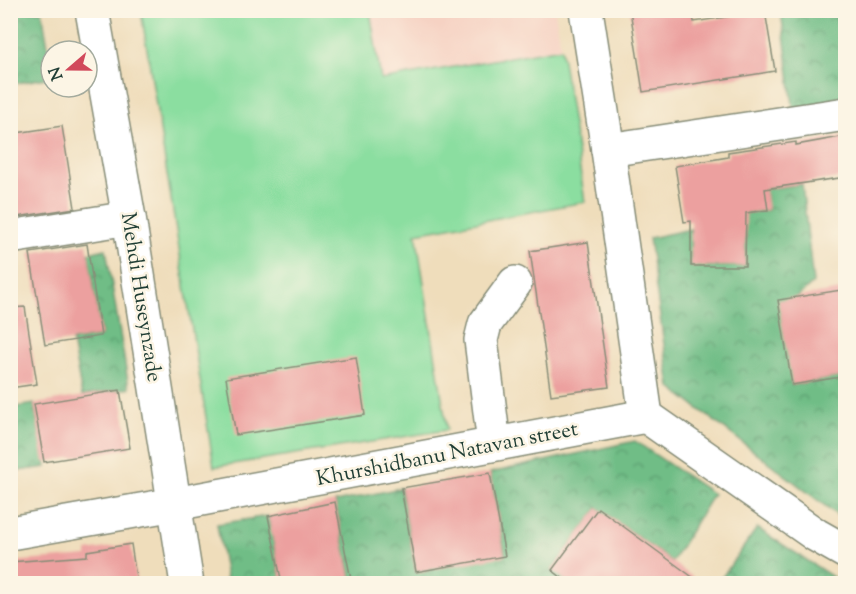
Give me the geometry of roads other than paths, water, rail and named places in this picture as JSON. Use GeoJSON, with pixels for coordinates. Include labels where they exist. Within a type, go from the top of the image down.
{"type":"FeatureCollection","features":[{"type":"Feature","properties":{"kind":"street","name":"Mehdi Huseynzade"},"geometry":{"type":"LineString","coordinates":[[92,10],[129,218],[187,584]]}},
{"type":"Feature","properties":{"kind":"street"},"geometry":{"type":"LineString","coordinates":[[586,10],[646,416],[816,535],[846,552]]}},
{"type":"Feature","properties":{"kind":"street"},"geometry":{"type":"LineString","coordinates":[[608,150],[846,114]]}},
{"type":"Feature","properties":{"kind":"street"},"geometry":{"type":"LineString","coordinates":[[10,237],[129,218]]}},
{"type":"Feature","properties":{"kind":"street"},"geometry":{"type":"LineString","coordinates":[[494,444],[481,340],[485,324],[515,283]]}},
{"type":"Feature","properties":{"kind":"street","name":"Khurshidbanu Natavan street"},"geometry":{"type":"LineString","coordinates":[[10,533],[646,416]]}}]}
